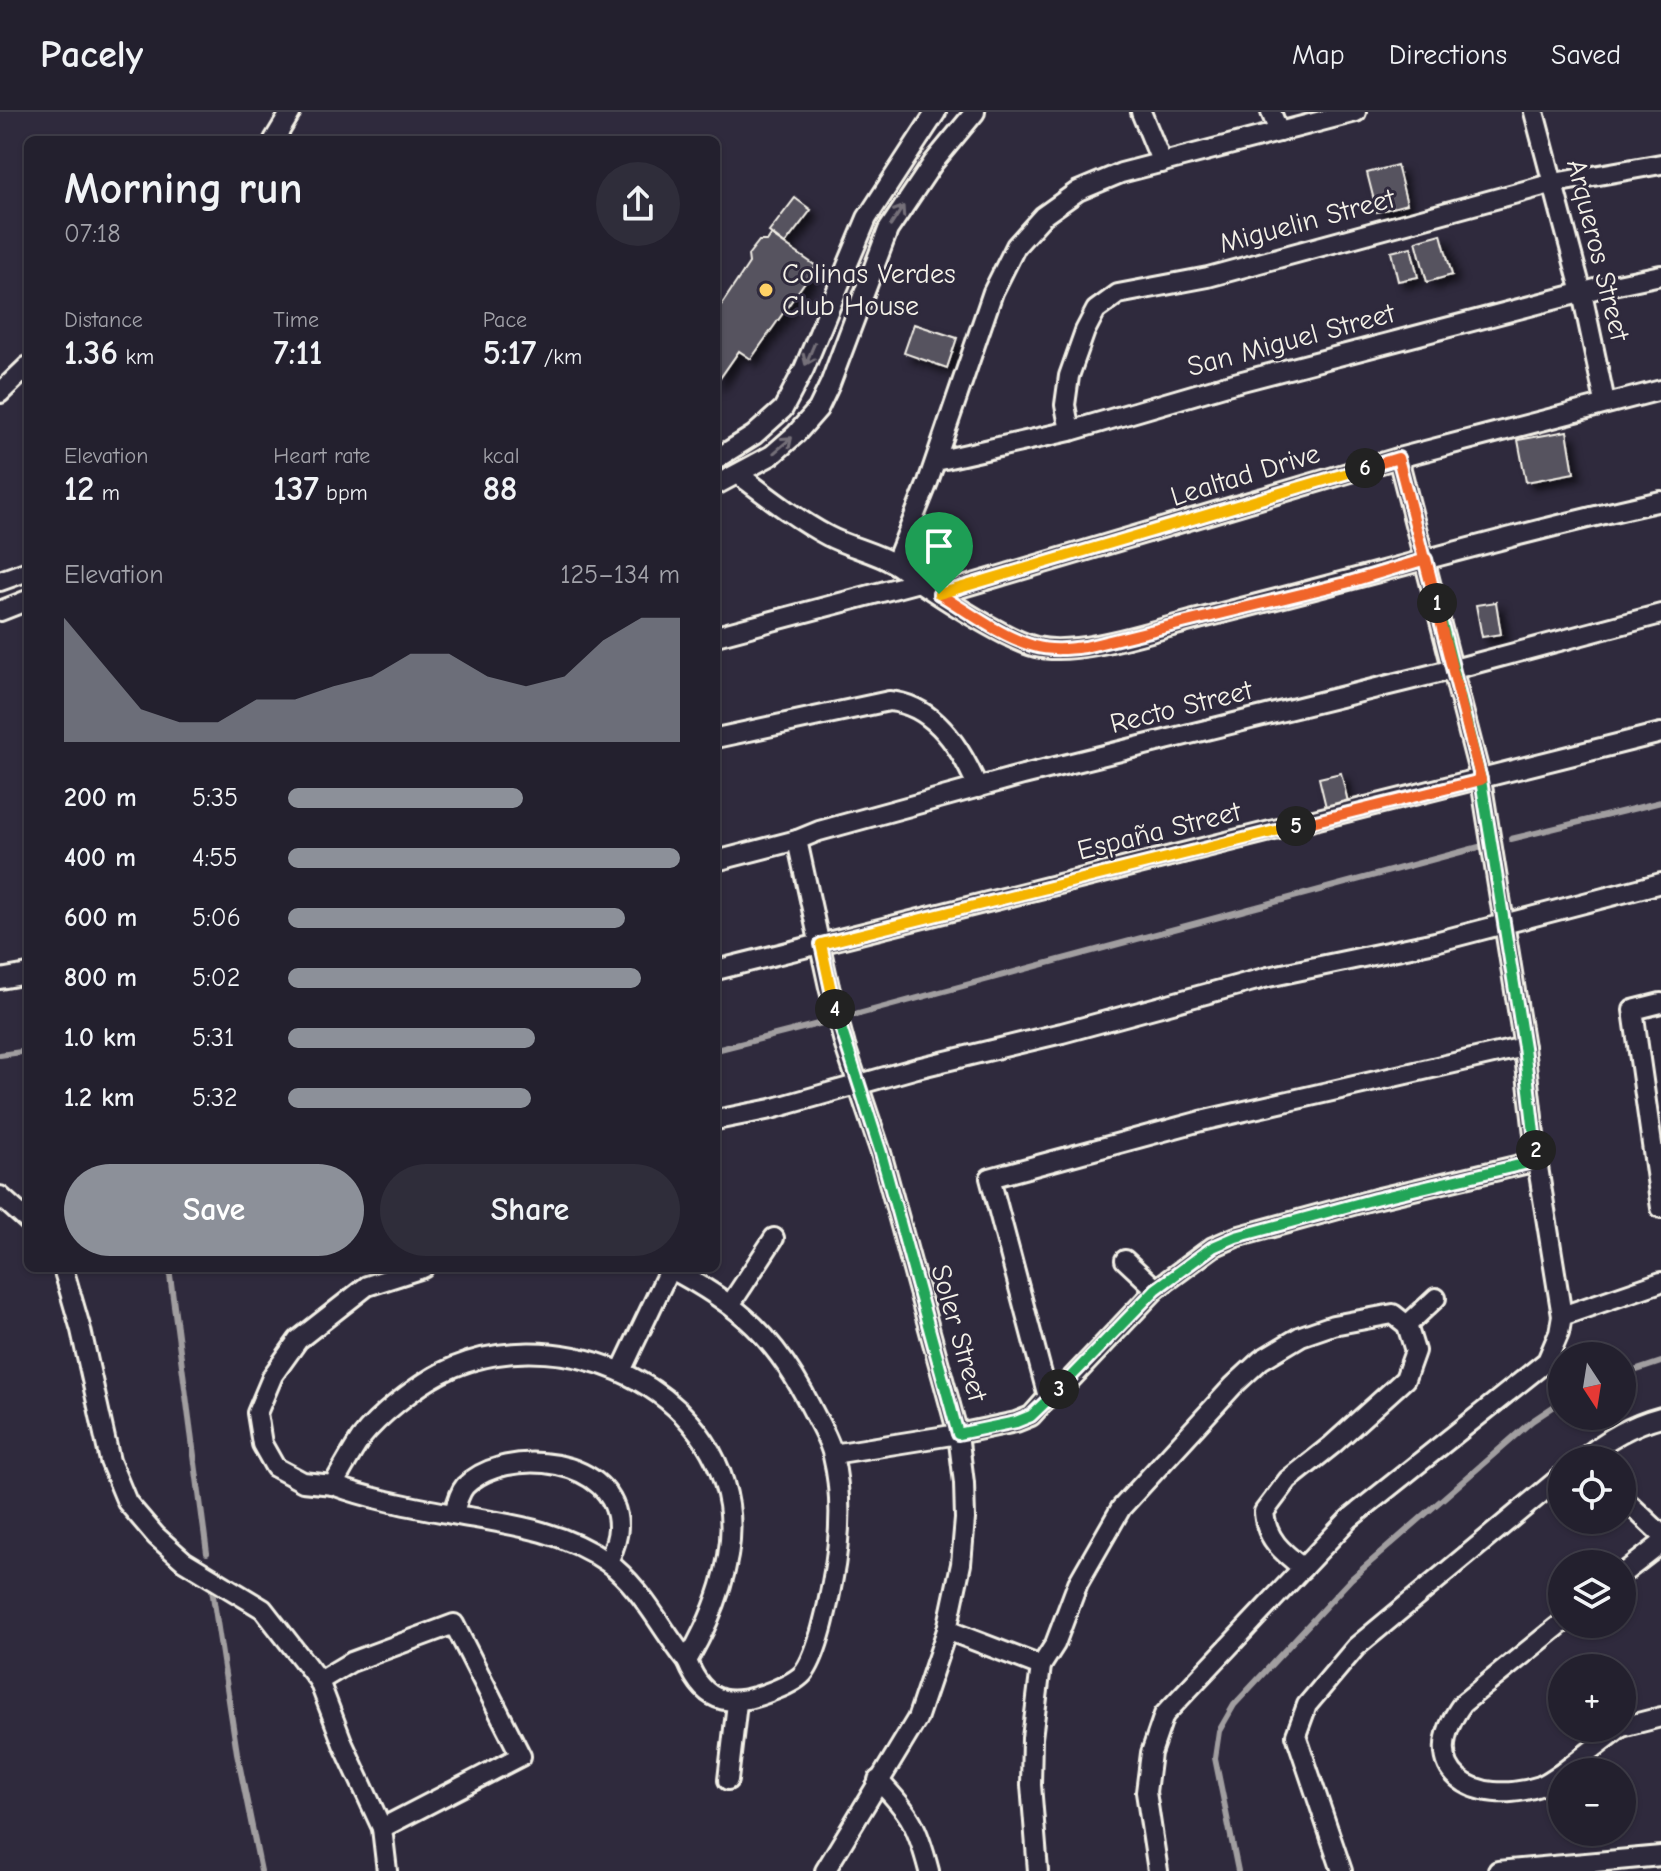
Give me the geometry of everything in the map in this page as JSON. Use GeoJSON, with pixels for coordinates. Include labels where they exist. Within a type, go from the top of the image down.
{"type":"FeatureCollection","features":[{"type":"Feature","properties":{"kind":"street"},"geometry":{"type":"LineString","coordinates":[[276,136],[291,112]]}},
{"type":"Feature","properties":{"kind":"street"},"geometry":{"type":"LineString","coordinates":[[720,456],[754,435],[783,409],[804,369],[867,218],[936,112]]}},
{"type":"Feature","properties":{"kind":"street"},"geometry":{"type":"LineString","coordinates":[[720,483],[772,455],[818,409],[888,230],[933,163],[975,112]]}},
{"type":"Feature","properties":{"kind":"street"},"geometry":{"type":"LineString","coordinates":[[1141,112],[1162,163]]}},
{"type":"Feature","properties":{"kind":"street"},"geometry":{"type":"LineString","coordinates":[[1271,112],[1279,132]]}},
{"type":"Feature","properties":{"kind":"street"},"geometry":{"type":"LineString","coordinates":[[895,564],[936,461],[993,292],[1016,246],[1043,216],[1078,191],[1121,173],[1356,112]]}},
{"type":"Feature","properties":{"kind":"street","name":"Arqueros Street"},"geometry":{"type":"LineString","coordinates":[[1534,112],[1582,293],[1605,402]]}},
{"type":"Feature","properties":{"kind":"street","name":"Miguelin Street"},"geometry":{"type":"LineString","coordinates":[[1070,431],[1065,405],[1069,376],[1096,310],[1118,294],[1208,277],[1554,183],[1661,164]]}},
{"type":"Feature","properties":{"kind":"street","name":"San Miguel Street"},"geometry":{"type":"LineString","coordinates":[[936,461],[1070,431],[1227,385],[1661,275]]}},
{"type":"Feature","properties":{"kind":"street"},"geometry":{"type":"LineString","coordinates":[[0,393],[24,370]]}},
{"type":"Feature","properties":{"kind":"street","name":"Lealtad Drive"},"geometry":{"type":"LineString","coordinates":[[939,594],[1398,458],[1605,402],[1661,390]]}},
{"type":"Feature","properties":{"kind":"street"},"geometry":{"type":"LineString","coordinates":[[1158,1871],[1146,1792],[1151,1753],[1164,1715],[1349,1519],[1547,1361],[1559,1333],[1562,1316],[1537,1161],[1524,1047],[1481,780],[1398,458]]}},
{"type":"Feature","properties":{"kind":"street"},"geometry":{"type":"LineString","coordinates":[[738,474],[781,507],[829,537],[895,564],[995,628],[1033,646],[1057,650],[1085,647],[1661,501]]}},
{"type":"Feature","properties":{"kind":"street"},"geometry":{"type":"LineString","coordinates":[[0,581],[24,572]]}},
{"type":"Feature","properties":{"kind":"street"},"geometry":{"type":"LineString","coordinates":[[720,635],[919,582]]}},
{"type":"Feature","properties":{"kind":"street"},"geometry":{"type":"LineString","coordinates":[[0,611],[24,602]]}},
{"type":"Feature","properties":{"kind":"street","name":"Recto Street"},"geometry":{"type":"LineString","coordinates":[[720,860],[1023,775],[1454,669],[1661,614]]}},
{"type":"Feature","properties":{"kind":"street"},"geometry":{"type":"LineString","coordinates":[[720,737],[889,701],[903,702],[917,707],[955,744],[964,755],[978,788]]}},
{"type":"Feature","properties":{"kind":"street","name":"España Street"},"geometry":{"type":"LineString","coordinates":[[720,969],[1661,733]]}},
{"type":"Feature","properties":{"kind":"street","name":"Soler Street"},"geometry":{"type":"LineString","coordinates":[[797,840],[829,987],[881,1153],[958,1434],[965,1519],[961,1564],[947,1630],[917,1719],[825,1871]]}},
{"type":"Feature","properties":{"kind":"street"},"geometry":{"type":"LineString","coordinates":[[720,1119],[771,1109],[1157,1009],[1268,977],[1505,924],[1661,883]]}},
{"type":"Feature","properties":{"kind":"street"},"geometry":{"type":"LineString","coordinates":[[0,979],[24,975]]}},
{"type":"Feature","properties":{"kind":"street"},"geometry":{"type":"LineString","coordinates":[[1661,1003],[1633,1010],[1658,1166],[1661,1208]]}},
{"type":"Feature","properties":{"kind":"street"},"geometry":{"type":"LineString","coordinates":[[1048,1397],[990,1178],[1201,1121],[1524,1047]]}},
{"type":"Feature","properties":{"kind":"street"},"geometry":{"type":"LineString","coordinates":[[833,1454],[958,1434],[1031,1416],[1048,1397],[1071,1379],[1156,1289],[1213,1247],[1236,1237],[1375,1199],[1537,1161]]}},
{"type":"Feature","properties":{"kind":"street"},"geometry":{"type":"LineString","coordinates":[[0,1196],[24,1217]]}},
{"type":"Feature","properties":{"kind":"street"},"geometry":{"type":"LineString","coordinates":[[730,1305],[774,1238]]}},
{"type":"Feature","properties":{"kind":"street"},"geometry":{"type":"LineString","coordinates":[[1125,1260],[1156,1289]]}},
{"type":"Feature","properties":{"kind":"street"},"geometry":{"type":"LineString","coordinates":[[66,1272],[110,1461],[127,1502],[156,1536],[184,1561],[263,1609],[319,1681],[343,1744],[382,1828],[387,1871]]}},
{"type":"Feature","properties":{"kind":"street"},"geometry":{"type":"LineString","coordinates":[[411,1272],[367,1286],[298,1340],[273,1375],[257,1413],[262,1444],[275,1467],[303,1482],[333,1485],[369,1498],[528,1527],[568,1540],[608,1562],[636,1592],[687,1661],[692,1673],[713,1697],[737,1703],[787,1685],[805,1671],[827,1616],[840,1527],[833,1454],[796,1378],[753,1323],[712,1291],[677,1272]]}},
{"type":"Feature","properties":{"kind":"street"},"geometry":{"type":"LineString","coordinates":[[621,1371],[668,1272]]}},
{"type":"Feature","properties":{"kind":"street"},"geometry":{"type":"LineString","coordinates":[[1562,1316],[1661,1282]]}},
{"type":"Feature","properties":{"kind":"street"},"geometry":{"type":"LineString","coordinates":[[1407,1325],[1436,1298]]}},
{"type":"Feature","properties":{"kind":"street"},"geometry":{"type":"LineString","coordinates":[[1038,1871],[1031,1785],[1032,1738],[1041,1666],[1055,1644],[1078,1583],[1121,1508],[1233,1386],[1261,1360],[1301,1336],[1345,1322],[1393,1314],[1407,1325],[1415,1351],[1405,1379],[1288,1480],[1264,1512],[1265,1529],[1279,1549],[1303,1568]]}},
{"type":"Feature","properties":{"kind":"street"},"geometry":{"type":"LineString","coordinates":[[333,1485],[362,1437],[406,1396],[439,1374],[467,1362],[525,1353],[552,1353],[590,1360],[621,1371],[670,1403],[693,1423],[709,1448],[729,1505],[730,1537],[715,1601],[702,1636],[687,1661]]}},
{"type":"Feature","properties":{"kind":"street"},"geometry":{"type":"LineString","coordinates":[[1601,1446],[1642,1422],[1661,1417]]}},
{"type":"Feature","properties":{"kind":"street"},"geometry":{"type":"LineString","coordinates":[[454,1514],[464,1487],[502,1466],[544,1462],[570,1469],[601,1486],[611,1498],[618,1527],[608,1562]]}},
{"type":"Feature","properties":{"kind":"street"},"geometry":{"type":"LineString","coordinates":[[1342,1871],[1296,1735],[1307,1705],[1356,1647],[1548,1488]]}},
{"type":"Feature","properties":{"kind":"street"},"geometry":{"type":"LineString","coordinates":[[1636,1510],[1661,1534]]}},
{"type":"Feature","properties":{"kind":"street"},"geometry":{"type":"LineString","coordinates":[[1636,1563],[1661,1544]]}},
{"type":"Feature","properties":{"kind":"street"},"geometry":{"type":"LineString","coordinates":[[319,1681],[351,1662],[454,1624],[521,1756],[382,1828]]}},
{"type":"Feature","properties":{"kind":"street"},"geometry":{"type":"LineString","coordinates":[[947,1630],[1041,1666]]}},
{"type":"Feature","properties":{"kind":"street"},"geometry":{"type":"LineString","coordinates":[[1548,1634],[1463,1703],[1451,1719],[1444,1741],[1448,1768],[1478,1790],[1508,1792],[1548,1781]]}},
{"type":"Feature","properties":{"kind":"street"},"geometry":{"type":"LineString","coordinates":[[728,1780],[737,1703]]}},
{"type":"Feature","properties":{"kind":"street"},"geometry":{"type":"LineString","coordinates":[[1636,1723],[1661,1717]]}},
{"type":"Feature","properties":{"kind":"street"},"geometry":{"type":"LineString","coordinates":[[1580,1758],[1601,1742]]}},
{"type":"Feature","properties":{"kind":"street"},"geometry":{"type":"LineString","coordinates":[[878,1780],[918,1828],[929,1871]]}},
{"type":"Feature","properties":{"kind":"street"},"geometry":{"type":"LineString","coordinates":[[1498,1871],[1661,1856]]}},
{"type":"Feature","properties":{"kind":"building"},"geometry":{"type":"Polygon","coordinates":[[[1397,165],[1407,204],[1377,212],[1367,173],[1397,165]]]}},
{"type":"Feature","properties":{"kind":"building"},"geometry":{"type":"Polygon","coordinates":[[[795,198],[811,210],[785,244],[769,232],[795,198]]]}},
{"type":"Feature","properties":{"kind":"building"},"geometry":{"type":"Polygon","coordinates":[[[1441,234],[1452,275],[1427,282],[1416,241],[1441,234]]]}},
{"type":"Feature","properties":{"kind":"building","name":"Colinas Verdes Club House"},"geometry":{"type":"Polygon","coordinates":[[[771,235],[816,266],[751,359],[739,351],[720,378],[720,307],[749,263],[748,255],[759,241],[767,241],[771,235]]]}},
{"type":"Feature","properties":{"kind":"building"},"geometry":{"type":"Polygon","coordinates":[[[1411,247],[1418,277],[1398,281],[1391,252],[1411,247]]]}},
{"type":"Feature","properties":{"kind":"building"},"geometry":{"type":"Polygon","coordinates":[[[914,324],[957,338],[947,368],[904,353],[914,324]]]}},
{"type":"Feature","properties":{"kind":"building"},"geometry":{"type":"Polygon","coordinates":[[[1567,431],[1574,473],[1526,482],[1518,440],[1567,431]]]}},
{"type":"Feature","properties":{"kind":"building"},"geometry":{"type":"Polygon","coordinates":[[[1496,602],[1501,634],[1482,637],[1476,605],[1496,602]]]}},
{"type":"Feature","properties":{"kind":"building"},"geometry":{"type":"Polygon","coordinates":[[[1341,773],[1348,802],[1326,807],[1319,778],[1341,773]]]}},
{"type":"Feature","properties":{"kind":"waterway"},"geometry":{"type":"LineString","coordinates":[[1511,839],[1661,802]]}},
{"type":"Feature","properties":{"kind":"waterway"},"geometry":{"type":"LineString","coordinates":[[855,1015],[1479,847]]}},
{"type":"Feature","properties":{"kind":"waterway"},"geometry":{"type":"LineString","coordinates":[[720,1049],[826,1022]]}},
{"type":"Feature","properties":{"kind":"waterway"},"geometry":{"type":"LineString","coordinates":[[0,1055],[24,1052]]}},
{"type":"Feature","properties":{"kind":"waterway"},"geometry":{"type":"LineString","coordinates":[[170,1272],[207,1553]]}},
{"type":"Feature","properties":{"kind":"waterway"},"geometry":{"type":"LineString","coordinates":[[1636,1370],[1661,1362]]}},
{"type":"Feature","properties":{"kind":"waterway"},"geometry":{"type":"LineString","coordinates":[[1238,1871],[1215,1758],[1219,1731],[1234,1705],[1351,1579],[1548,1410]]}},
{"type":"Feature","properties":{"kind":"waterway"},"geometry":{"type":"LineString","coordinates":[[212,1589],[237,1753],[261,1871]]}},
{"type":"Feature","properties":{"kind":"place","name":"Colinas Verdes Club House"},"geometry":{"type":"Point","coordinates":[766,290]}},
{"type":"Feature","properties":{"kind":"route"},"geometry":{"type":"LineString","coordinates":[[939,594],[995,628],[1033,646],[1057,650],[1085,647],[1346,583],[1426,559],[1481,780],[1524,1047],[1537,1161],[1375,1199],[1236,1237],[1213,1247],[1156,1289],[1071,1379],[1048,1397],[1031,1416],[958,1434],[881,1153],[845,1046],[821,944],[1481,780],[1454,669],[1426,559],[1398,458],[939,594]]}}]}
